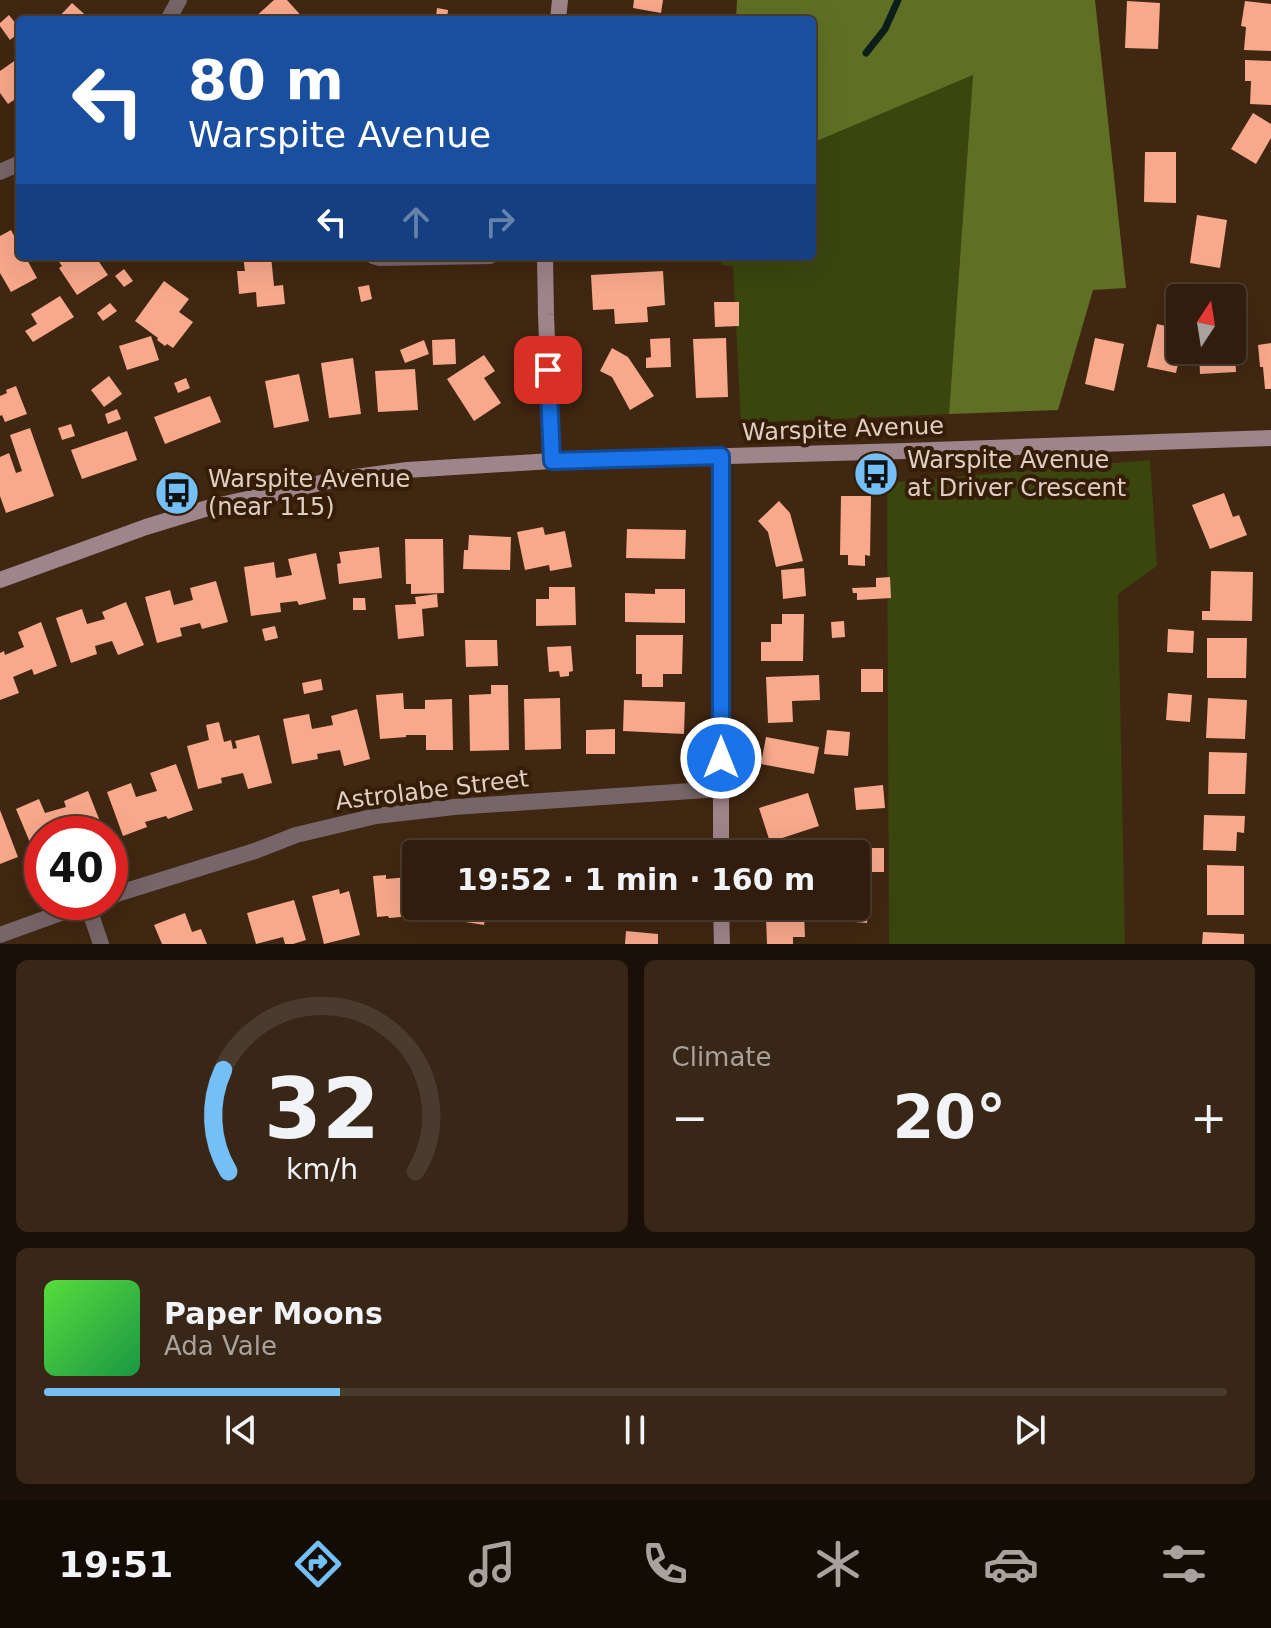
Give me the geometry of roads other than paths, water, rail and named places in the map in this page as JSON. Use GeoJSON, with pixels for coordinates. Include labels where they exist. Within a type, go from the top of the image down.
{"type":"FeatureCollection","features":[{"type":"Feature","properties":{"kind":"main road"},"geometry":{"type":"LineString","coordinates":[[545,260],[552,461]]}},
{"type":"Feature","properties":{"kind":"main road","name":"Warspite Avenue"},"geometry":{"type":"LineString","coordinates":[[0,580],[211,507],[334,480],[407,470],[552,461],[1271,438]]}},
{"type":"Feature","properties":{"kind":"main road"},"geometry":{"type":"LineString","coordinates":[[721,456],[721,840]]}},
{"type":"Feature","properties":{"kind":"main road"},"geometry":{"type":"LineString","coordinates":[[721,920],[722,944]]}},
{"type":"Feature","properties":{"kind":"street","name":"Astrolabe Street"},"geometry":{"type":"LineString","coordinates":[[128,890],[296,835],[376,816],[454,807],[721,789]]}},
{"type":"Feature","properties":{"kind":"street"},"geometry":{"type":"LineString","coordinates":[[0,935],[42,920]]}},
{"type":"Feature","properties":{"kind":"street"},"geometry":{"type":"LineString","coordinates":[[94,920],[101,944]]}},
{"type":"Feature","properties":{"kind":"waterway"},"geometry":{"type":"LineString","coordinates":[[866,53],[885,29],[898,0]]}},
{"type":"Feature","properties":{"kind":"place","name":"Warspite Avenue at Driver Crescent"},"geometry":{"type":"Point","coordinates":[876,474]}},
{"type":"Feature","properties":{"kind":"place","name":"Warspite Avenue (near 115)"},"geometry":{"type":"Point","coordinates":[177,493]}}]}
